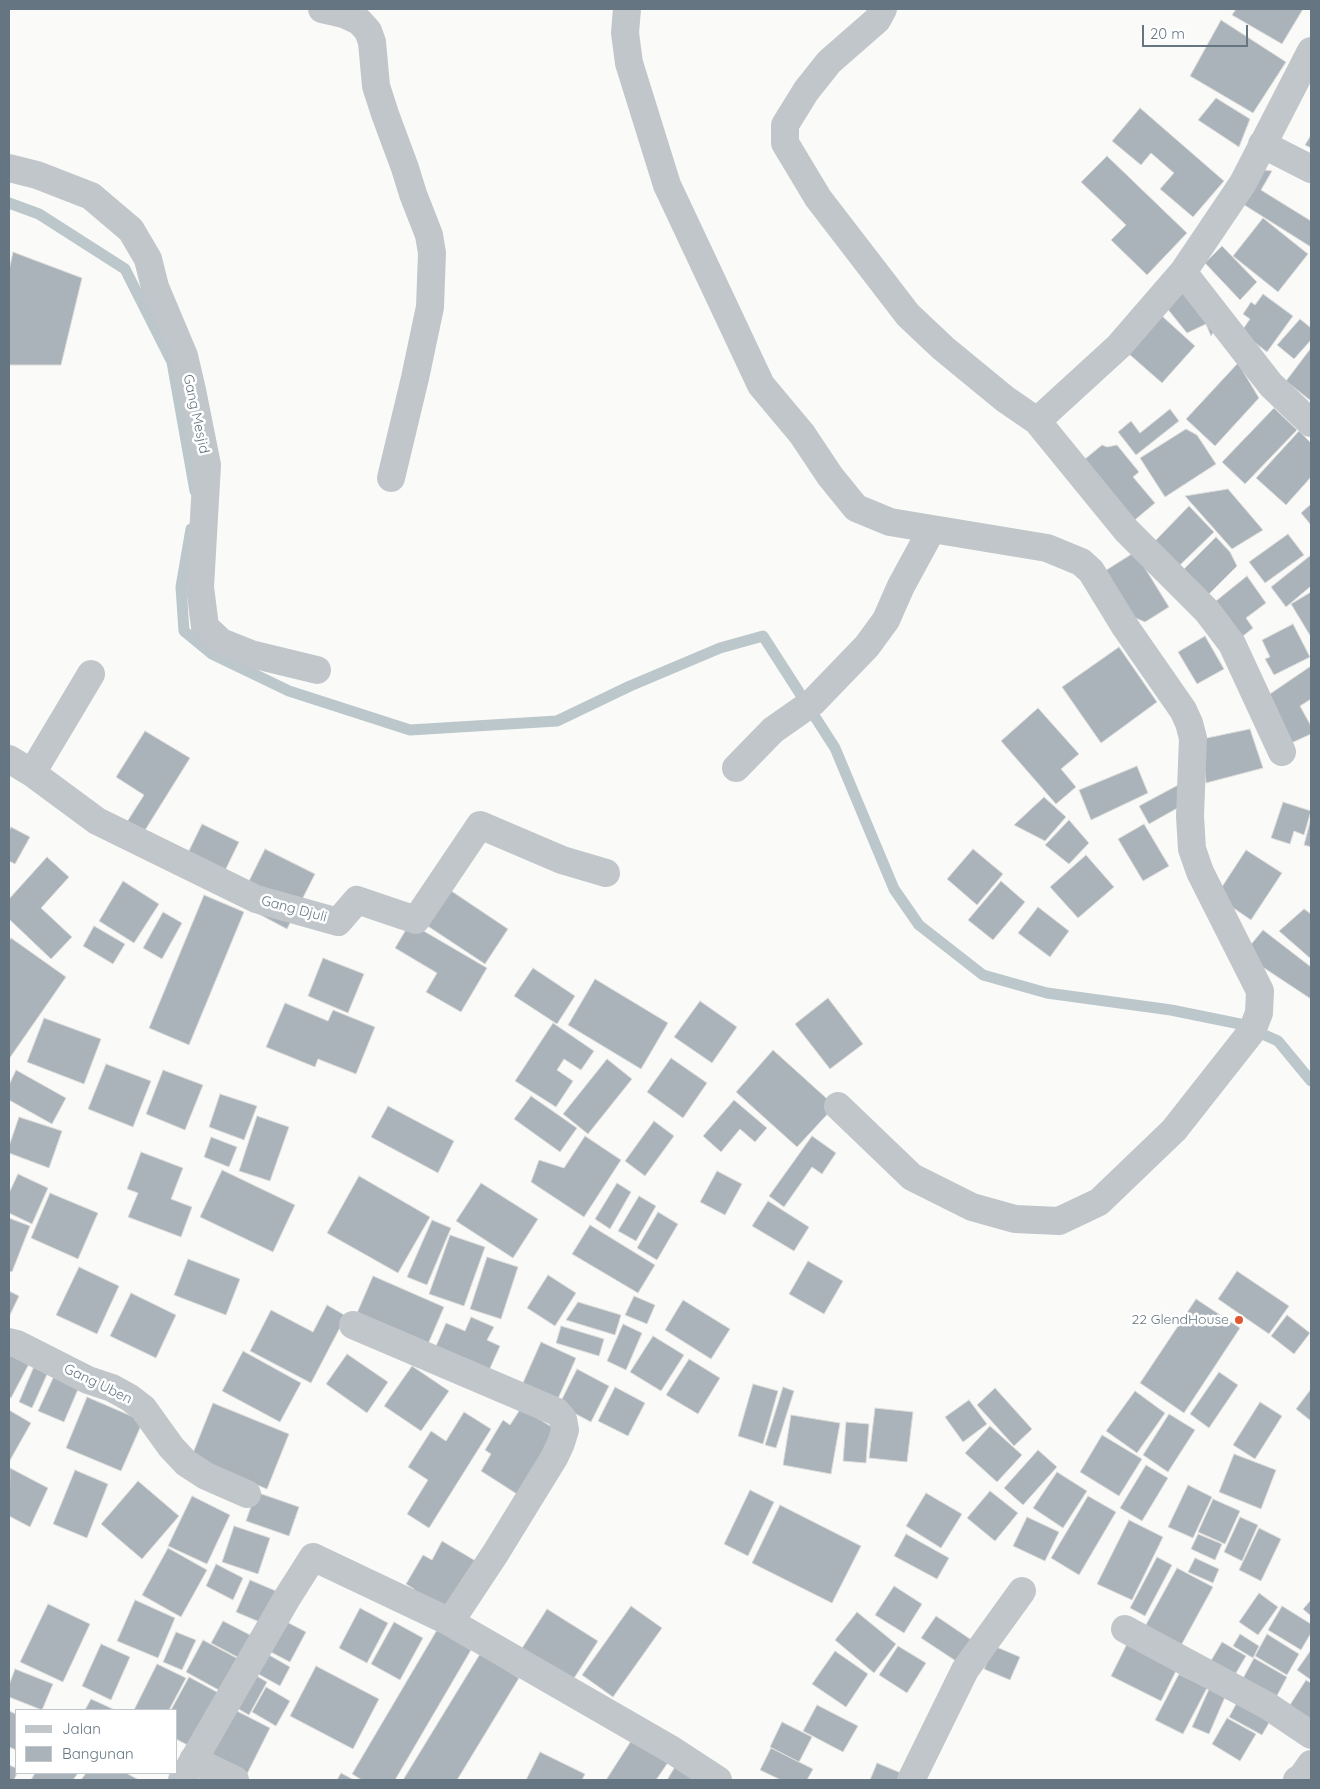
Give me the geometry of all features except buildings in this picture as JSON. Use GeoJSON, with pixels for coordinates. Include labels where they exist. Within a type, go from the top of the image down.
{"type":"FeatureCollection","features":[{"type":"Feature","properties":{"kind":"street"},"geometry":{"type":"LineString","coordinates":[[322,9],[344,14],[359,21],[368,31],[372,42],[376,86],[384,114],[394,136],[412,194],[429,235],[432,253],[430,307],[391,478]]}},
{"type":"Feature","properties":{"kind":"street"},"geometry":{"type":"LineString","coordinates":[[627,9],[625,33],[629,63],[667,185],[761,385],[802,434],[830,476],[856,508],[890,522],[1046,548],[1081,562],[1091,571],[1124,625],[1183,710],[1189,723],[1193,738],[1190,816],[1192,848],[1200,872],[1260,991],[1259,1013],[1252,1031],[1174,1130],[1099,1202],[1059,1221],[1015,1220],[972,1207],[912,1177],[838,1106]]}},
{"type":"Feature","properties":{"kind":"street"},"geometry":{"type":"LineString","coordinates":[[883,9],[877,20],[829,62],[806,92],[785,125],[785,143],[818,198],[908,315],[943,348],[998,394],[1037,421],[1126,530],[1207,611],[1232,644],[1282,752]]}},
{"type":"Feature","properties":{"kind":"street"},"geometry":{"type":"LineString","coordinates":[[1037,421],[1119,346],[1183,272],[1243,182],[1311,51]]}},
{"type":"Feature","properties":{"kind":"street"},"geometry":{"type":"LineString","coordinates":[[1262,144],[1311,169]]}},
{"type":"Feature","properties":{"kind":"street","name":"Gang Mesjid"},"geometry":{"type":"LineString","coordinates":[[9,168],[37,175],[91,196],[131,230],[148,259],[155,287],[184,356],[207,465],[200,587],[205,627],[221,642],[250,654],[316,670]]}},
{"type":"Feature","properties":{"kind":"street"},"geometry":{"type":"LineString","coordinates":[[1183,272],[1271,385],[1311,423]]}},
{"type":"Feature","properties":{"kind":"street"},"geometry":{"type":"LineString","coordinates":[[736,768],[773,730],[813,702],[867,646],[886,620],[901,586],[932,529]]}},
{"type":"Feature","properties":{"kind":"street"},"geometry":{"type":"LineString","coordinates":[[32,773],[91,674]]}},
{"type":"Feature","properties":{"kind":"street","name":"Gang Djuli"},"geometry":{"type":"LineString","coordinates":[[9,759],[32,773],[97,821],[256,899],[338,922],[357,900],[416,920],[480,825],[562,860],[606,873]]}},
{"type":"Feature","properties":{"kind":"street"},"geometry":{"type":"LineString","coordinates":[[353,1325],[557,1412],[563,1419],[565,1430],[554,1458],[495,1554],[450,1622]]}},
{"type":"Feature","properties":{"kind":"street","name":"Gang Uben"},"geometry":{"type":"LineString","coordinates":[[9,1342],[17,1344],[88,1380],[112,1388],[130,1398],[143,1408],[171,1447],[186,1463],[206,1476],[247,1494]]}},
{"type":"Feature","properties":{"kind":"street"},"geometry":{"type":"LineString","coordinates":[[235,1780],[188,1770],[287,1598],[313,1557],[450,1622],[672,1750],[718,1780]]}},
{"type":"Feature","properties":{"kind":"street"},"geometry":{"type":"LineString","coordinates":[[911,1780],[965,1670],[1022,1591]]}},
{"type":"Feature","properties":{"kind":"street"},"geometry":{"type":"LineString","coordinates":[[1125,1629],[1268,1706],[1311,1735]]}},
{"type":"Feature","properties":{"kind":"street"},"geometry":{"type":"LineString","coordinates":[[1297,1780],[1302,1777],[1311,1764]]}},
{"type":"Feature","properties":{"kind":"waterway"},"geometry":{"type":"LineString","coordinates":[[9,203],[39,214],[125,269],[172,362],[195,491]]}},
{"type":"Feature","properties":{"kind":"waterway"},"geometry":{"type":"LineString","coordinates":[[191,529],[181,587],[184,631],[212,654],[289,691],[410,730],[557,721],[630,686],[720,648],[763,636],[835,748],[894,889],[919,925],[983,975],[1047,993],[1171,1010],[1240,1024],[1278,1041],[1311,1081]]}},
{"type":"Feature","properties":{"kind":"place","name":"22 GlendHouse"},"geometry":{"type":"Point","coordinates":[1239,1320]}}]}
